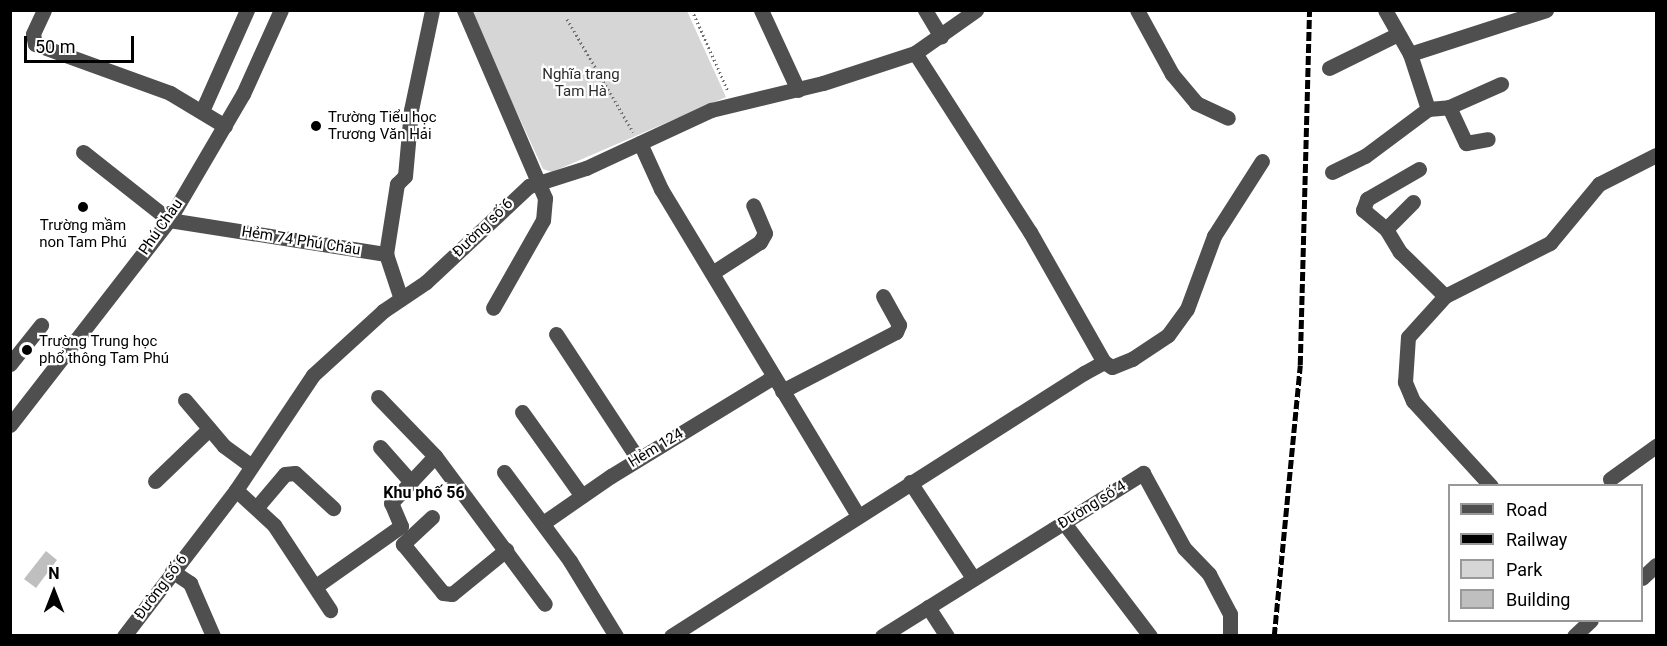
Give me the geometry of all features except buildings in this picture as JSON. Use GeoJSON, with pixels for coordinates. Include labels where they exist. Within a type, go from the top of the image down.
{"type":"FeatureCollection","features":[{"type":"Feature","properties":{"kind":"street"},"geometry":{"type":"LineString","coordinates":[[44,10],[33,34],[35,44],[170,93],[225,126]]}},
{"type":"Feature","properties":{"kind":"street"},"geometry":{"type":"LineString","coordinates":[[202,111],[247,10]]}},
{"type":"Feature","properties":{"kind":"street","name":"Phú Châu"},"geometry":{"type":"LineString","coordinates":[[12,421],[169,220],[225,126],[281,10]]}},
{"type":"Feature","properties":{"kind":"street"},"geometry":{"type":"LineString","coordinates":[[401,299],[386,254],[397,184],[405,176],[411,110],[432,10]]}},
{"type":"Feature","properties":{"kind":"street"},"geometry":{"type":"LineString","coordinates":[[464,10],[543,183],[543,220],[493,308]]}},
{"type":"Feature","properties":{"kind":"street"},"geometry":{"type":"LineString","coordinates":[[761,10],[798,90]]}},
{"type":"Feature","properties":{"kind":"street"},"geometry":{"type":"LineString","coordinates":[[926,10],[941,38]]}},
{"type":"Feature","properties":{"kind":"street","name":"Đường số 6"},"geometry":{"type":"LineString","coordinates":[[124,636],[236,490],[250,465],[313,375],[346,342],[426,282],[529,186],[543,183],[640,143],[684,121],[734,104],[798,90],[915,53],[941,38],[976,10]]}},
{"type":"Feature","properties":{"kind":"street"},"geometry":{"type":"LineString","coordinates":[[1137,10],[1172,74],[1196,103],[1228,118]]}},
{"type":"Feature","properties":{"kind":"street"},"geometry":{"type":"LineString","coordinates":[[1385,10],[1396,35],[1410,54],[1428,109]]}},
{"type":"Feature","properties":{"kind":"street"},"geometry":{"type":"LineString","coordinates":[[1410,54],[1546,10]]}},
{"type":"Feature","properties":{"kind":"street"},"geometry":{"type":"LineString","coordinates":[[1329,68],[1396,35]]}},
{"type":"Feature","properties":{"kind":"street"},"geometry":{"type":"LineString","coordinates":[[915,53],[1030,232],[1104,362],[1112,367],[1132,359],[1168,335],[1186,309],[1214,236],[1262,161]]}},
{"type":"Feature","properties":{"kind":"street"},"geometry":{"type":"LineString","coordinates":[[1332,172],[1365,156],[1428,109],[1449,107],[1501,84]]}},
{"type":"Feature","properties":{"kind":"street"},"geometry":{"type":"LineString","coordinates":[[1449,107],[1466,143],[1488,139]]}},
{"type":"Feature","properties":{"kind":"street"},"geometry":{"type":"LineString","coordinates":[[640,143],[712,273],[858,515]]}},
{"type":"Feature","properties":{"kind":"street"},"geometry":{"type":"LineString","coordinates":[[83,152],[169,220]]}},
{"type":"Feature","properties":{"kind":"street"},"geometry":{"type":"LineString","coordinates":[[1489,484],[1413,401],[1405,382],[1408,337],[1445,296],[1550,243],[1599,184],[1656,155]]}},
{"type":"Feature","properties":{"kind":"street"},"geometry":{"type":"LineString","coordinates":[[1419,169],[1367,199],[1363,210],[1386,230],[1400,252],[1445,296]]}},
{"type":"Feature","properties":{"kind":"street"},"geometry":{"type":"LineString","coordinates":[[1386,230],[1413,202]]}},
{"type":"Feature","properties":{"kind":"street"},"geometry":{"type":"LineString","coordinates":[[712,273],[760,242],[765,233],[753,205]]}},
{"type":"Feature","properties":{"kind":"street","name":"Hẻm 74 Phú Châu"},"geometry":{"type":"LineString","coordinates":[[169,220],[386,254]]}},
{"type":"Feature","properties":{"kind":"street"},"geometry":{"type":"LineString","coordinates":[[782,391],[896,332],[899,325],[883,296]]}},
{"type":"Feature","properties":{"kind":"street"},"geometry":{"type":"LineString","coordinates":[[10,364],[41,325]]}},
{"type":"Feature","properties":{"kind":"street"},"geometry":{"type":"LineString","coordinates":[[556,334],[638,459]]}},
{"type":"Feature","properties":{"kind":"street"},"geometry":{"type":"LineString","coordinates":[[671,636],[910,482],[1104,362]]}},
{"type":"Feature","properties":{"kind":"street","name":"Hẻm 124"},"geometry":{"type":"LineString","coordinates":[[543,523],[638,459],[773,377]]}},
{"type":"Feature","properties":{"kind":"street"},"geometry":{"type":"LineString","coordinates":[[378,397],[435,456],[545,604]]}},
{"type":"Feature","properties":{"kind":"street"},"geometry":{"type":"LineString","coordinates":[[185,400],[208,429],[250,465]]}},
{"type":"Feature","properties":{"kind":"street"},"geometry":{"type":"LineString","coordinates":[[522,412],[582,496]]}},
{"type":"Feature","properties":{"kind":"street"},"geometry":{"type":"LineString","coordinates":[[155,481],[208,429]]}},
{"type":"Feature","properties":{"kind":"street"},"geometry":{"type":"LineString","coordinates":[[1610,479],[1656,446]]}},
{"type":"Feature","properties":{"kind":"street"},"geometry":{"type":"LineString","coordinates":[[380,447],[411,482]]}},
{"type":"Feature","properties":{"kind":"street"},"geometry":{"type":"LineString","coordinates":[[316,586],[401,526],[390,506],[435,456]]}},
{"type":"Feature","properties":{"kind":"street"},"geometry":{"type":"LineString","coordinates":[[504,472],[543,523],[616,636]]}},
{"type":"Feature","properties":{"kind":"street"},"geometry":{"type":"LineString","coordinates":[[257,507],[285,474],[295,473],[333,508]]}},
{"type":"Feature","properties":{"kind":"street","name":"Đường số 4"},"geometry":{"type":"LineString","coordinates":[[882,636],[1143,473],[1184,548],[1209,574],[1230,614],[1230,636]]}},
{"type":"Feature","properties":{"kind":"street"},"geometry":{"type":"LineString","coordinates":[[910,482],[974,578]]}},
{"type":"Feature","properties":{"kind":"street"},"geometry":{"type":"LineString","coordinates":[[236,490],[257,507],[316,586],[330,610]]}},
{"type":"Feature","properties":{"kind":"street"},"geometry":{"type":"LineString","coordinates":[[432,516],[403,544],[443,593],[452,594],[506,550]]}},
{"type":"Feature","properties":{"kind":"street"},"geometry":{"type":"LineString","coordinates":[[1064,523],[1150,636]]}},
{"type":"Feature","properties":{"kind":"street"},"geometry":{"type":"LineString","coordinates":[[1643,576],[1656,565]]}},
{"type":"Feature","properties":{"kind":"street"},"geometry":{"type":"LineString","coordinates":[[172,571],[190,584],[213,636]]}},
{"type":"Feature","properties":{"kind":"street"},"geometry":{"type":"LineString","coordinates":[[928,608],[947,636]]}},
{"type":"Feature","properties":{"kind":"street"},"geometry":{"type":"LineString","coordinates":[[1574,636],[1590,622]]}},
{"type":"Feature","properties":{"kind":"path"},"geometry":{"type":"LineString","coordinates":[[692,10],[734,104]]}},
{"type":"Feature","properties":{"kind":"path"},"geometry":{"type":"LineString","coordinates":[[567,19],[640,143]]}},
{"type":"Feature","properties":{"kind":"green space","name":"Nghĩa trang Tam Hà"},"geometry":{"type":"Polygon","coordinates":[[[470,11],[687,11],[726,97],[552,172],[543,169],[470,11]]]}},
{"type":"Feature","properties":{"kind":"railway"},"geometry":{"type":"LineString","coordinates":[[1274,636],[1300,365],[1309,10]]}},
{"type":"Feature","properties":{"kind":"place","name":"Trường Tiểu học Trương Văn Hải"},"geometry":{"type":"Point","coordinates":[316,126]}},
{"type":"Feature","properties":{"kind":"place","name":"Trường mầm non Tam Phú"},"geometry":{"type":"Point","coordinates":[83,207]}},
{"type":"Feature","properties":{"kind":"place","name":"Trường Trung học phổ thông Tam Phú"},"geometry":{"type":"Point","coordinates":[27,350]}},
{"type":"Feature","properties":{"kind":"district","name":"Khu phố 56"},"geometry":{"type":"Point","coordinates":[424,493]}}]}
